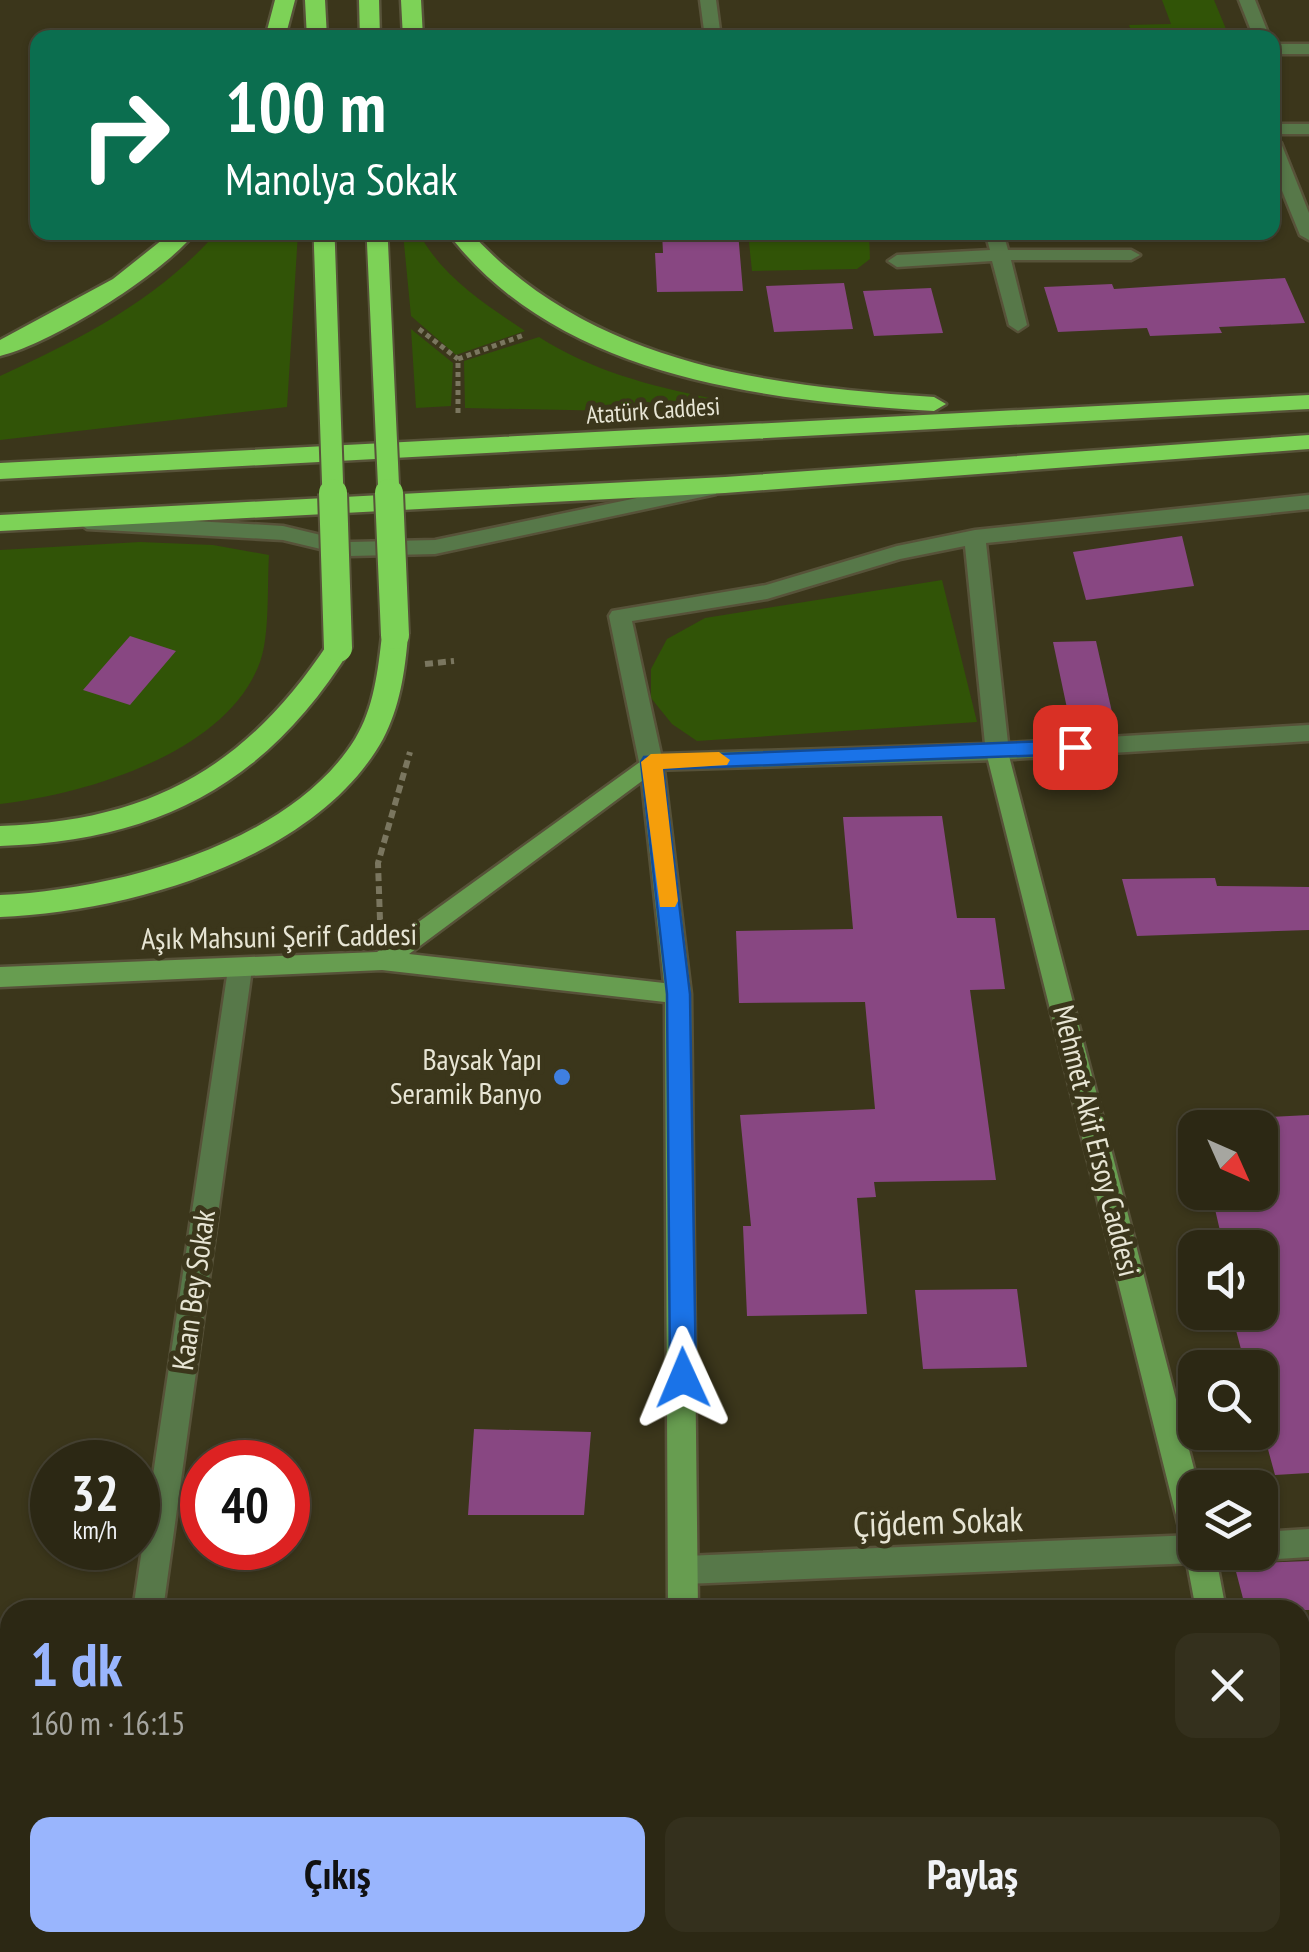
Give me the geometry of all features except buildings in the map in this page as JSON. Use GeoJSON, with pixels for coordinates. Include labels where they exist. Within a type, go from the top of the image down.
{"type":"FeatureCollection","features":[{"type":"Feature","properties":{"kind":"highway"},"geometry":{"type":"LineString","coordinates":[[277,30],[285,0]]}},
{"type":"Feature","properties":{"kind":"highway"},"geometry":{"type":"LineString","coordinates":[[316,0],[317,30]]}},
{"type":"Feature","properties":{"kind":"highway"},"geometry":{"type":"LineString","coordinates":[[368,0],[370,30]]}},
{"type":"Feature","properties":{"kind":"highway"},"geometry":{"type":"LineString","coordinates":[[411,0],[413,30]]}},
{"type":"Feature","properties":{"kind":"highway"},"geometry":{"type":"LineString","coordinates":[[0,349],[102,297],[141,271],[176,240]]}},
{"type":"Feature","properties":{"kind":"highway"},"geometry":{"type":"LineString","coordinates":[[0,836],[100,826],[144,812],[216,778],[258,748],[307,698],[338,648],[324,240]]}},
{"type":"Feature","properties":{"kind":"highway"},"geometry":{"type":"LineString","coordinates":[[0,906],[62,905],[157,882],[269,830],[312,802],[360,751],[389,694],[395,635],[377,240]]}},
{"type":"Feature","properties":{"kind":"highway"},"geometry":{"type":"LineString","coordinates":[[466,240],[513,287],[543,307],[610,342],[660,362],[830,394],[1067,411]]}},
{"type":"Feature","properties":{"kind":"highway","name":"Atatürk Caddesi"},"geometry":{"type":"LineString","coordinates":[[0,470],[592,442],[1067,411],[1309,402]]}},
{"type":"Feature","properties":{"kind":"highway"},"geometry":{"type":"LineString","coordinates":[[0,523],[725,485],[1309,442]]}},
{"type":"Feature","properties":{"kind":"highway"},"geometry":{"type":"LineString","coordinates":[[0,531],[47,520]]}},
{"type":"Feature","properties":{"kind":"street"},"geometry":{"type":"LineString","coordinates":[[708,0],[712,30]]}},
{"type":"Feature","properties":{"kind":"street"},"geometry":{"type":"LineString","coordinates":[[1247,0],[1259,30]]}},
{"type":"Feature","properties":{"kind":"street"},"geometry":{"type":"LineString","coordinates":[[1280,49],[1309,49]]}},
{"type":"Feature","properties":{"kind":"street"},"geometry":{"type":"LineString","coordinates":[[1280,129],[1309,128]]}},
{"type":"Feature","properties":{"kind":"street"},"geometry":{"type":"LineString","coordinates":[[1280,163],[1309,235]]}},
{"type":"Feature","properties":{"kind":"street"},"geometry":{"type":"LineString","coordinates":[[996,240],[1018,324]]}},
{"type":"Feature","properties":{"kind":"street"},"geometry":{"type":"LineString","coordinates":[[897,261],[1001,255],[1131,255]]}},
{"type":"Feature","properties":{"kind":"street"},"geometry":{"type":"LineString","coordinates":[[47,520],[284,533],[350,549],[435,547],[725,485]]}},
{"type":"Feature","properties":{"kind":"street"},"geometry":{"type":"LineString","coordinates":[[684,1600],[678,994],[651,762],[620,616],[767,592],[897,553],[975,537],[1309,502]]}},
{"type":"Feature","properties":{"kind":"street"},"geometry":{"type":"LineString","coordinates":[[975,537],[997,752]]}},
{"type":"Feature","properties":{"kind":"street"},"geometry":{"type":"LineString","coordinates":[[382,961],[651,762],[997,752],[1309,733]]}},
{"type":"Feature","properties":{"kind":"street","name":"Mehmet Akif Ersoy Caddesi"},"geometry":{"type":"LineString","coordinates":[[997,752],[1179,1470]]}},
{"type":"Feature","properties":{"kind":"street","name":"Aşık Mahsuni Şerif Caddesi"},"geometry":{"type":"LineString","coordinates":[[0,977],[382,961],[678,994]]}},
{"type":"Feature","properties":{"kind":"street","name":"Kaan Bey Sokak"},"geometry":{"type":"LineString","coordinates":[[149,1600],[240,969]]}},
{"type":"Feature","properties":{"kind":"street"},"geometry":{"type":"LineString","coordinates":[[1278,1545],[1309,1544]]}},
{"type":"Feature","properties":{"kind":"street","name":"Çiğdem Sokak"},"geometry":{"type":"LineString","coordinates":[[685,1570],[1178,1552]]}},
{"type":"Feature","properties":{"kind":"street"},"geometry":{"type":"LineString","coordinates":[[1202,1570],[1209,1600]]}},
{"type":"Feature","properties":{"kind":"path"},"geometry":{"type":"LineString","coordinates":[[458,412],[458,359],[536,331]]}},
{"type":"Feature","properties":{"kind":"path"},"geometry":{"type":"LineString","coordinates":[[420,664],[421,679]]}},
{"type":"Feature","properties":{"kind":"path"},"geometry":{"type":"LineString","coordinates":[[382,961],[378,863],[413,742]]}},
{"type":"Feature","properties":{"kind":"green space"},"geometry":{"type":"Polygon","coordinates":[[[1162,0],[1214,0],[1226,30],[1131,30],[1129,25],[1171,24],[1162,0]]]}},
{"type":"Feature","properties":{"kind":"green space"},"geometry":{"type":"Polygon","coordinates":[[[209,240],[298,240],[287,407],[0,440],[0,376],[116,316],[209,240]]]}},
{"type":"Feature","properties":{"kind":"green space"},"geometry":{"type":"Polygon","coordinates":[[[404,240],[423,240],[452,276],[525,331],[456,355],[411,316],[404,240]]]}},
{"type":"Feature","properties":{"kind":"green space"},"geometry":{"type":"Polygon","coordinates":[[[749,240],[869,240],[870,259],[857,269],[752,271],[749,240]]]}},
{"type":"Feature","properties":{"kind":"green space"},"geometry":{"type":"Polygon","coordinates":[[[411,329],[453,363],[451,406],[416,408],[411,329]]]}},
{"type":"Feature","properties":{"kind":"green space"},"geometry":{"type":"Polygon","coordinates":[[[539,337],[579,359],[621,375],[710,398],[714,413],[465,408],[464,361],[539,337]]]}},
{"type":"Feature","properties":{"kind":"green space"},"geometry":{"type":"Polygon","coordinates":[[[140,542],[213,545],[269,555],[263,651],[243,694],[218,721],[150,763],[72,790],[0,804],[0,550],[140,542]]]}},
{"type":"Feature","properties":{"kind":"green space"},"geometry":{"type":"Polygon","coordinates":[[[942,580],[977,722],[697,741],[672,724],[651,698],[651,669],[667,639],[705,618],[942,580]]]}},
{"type":"Feature","properties":{"kind":"slow traffic"},"geometry":{"type":"LineString","coordinates":[[667,901],[651,762],[719,760]]}},
{"type":"Feature","properties":{"kind":"place","name":"Baysak Yapı Seramik Banyo"},"geometry":{"type":"Point","coordinates":[562,1077]}},
{"type":"Feature","properties":{"kind":"route"},"geometry":{"type":"LineString","coordinates":[[683,1378],[678,994],[651,762],[1075,747]]}}]}
